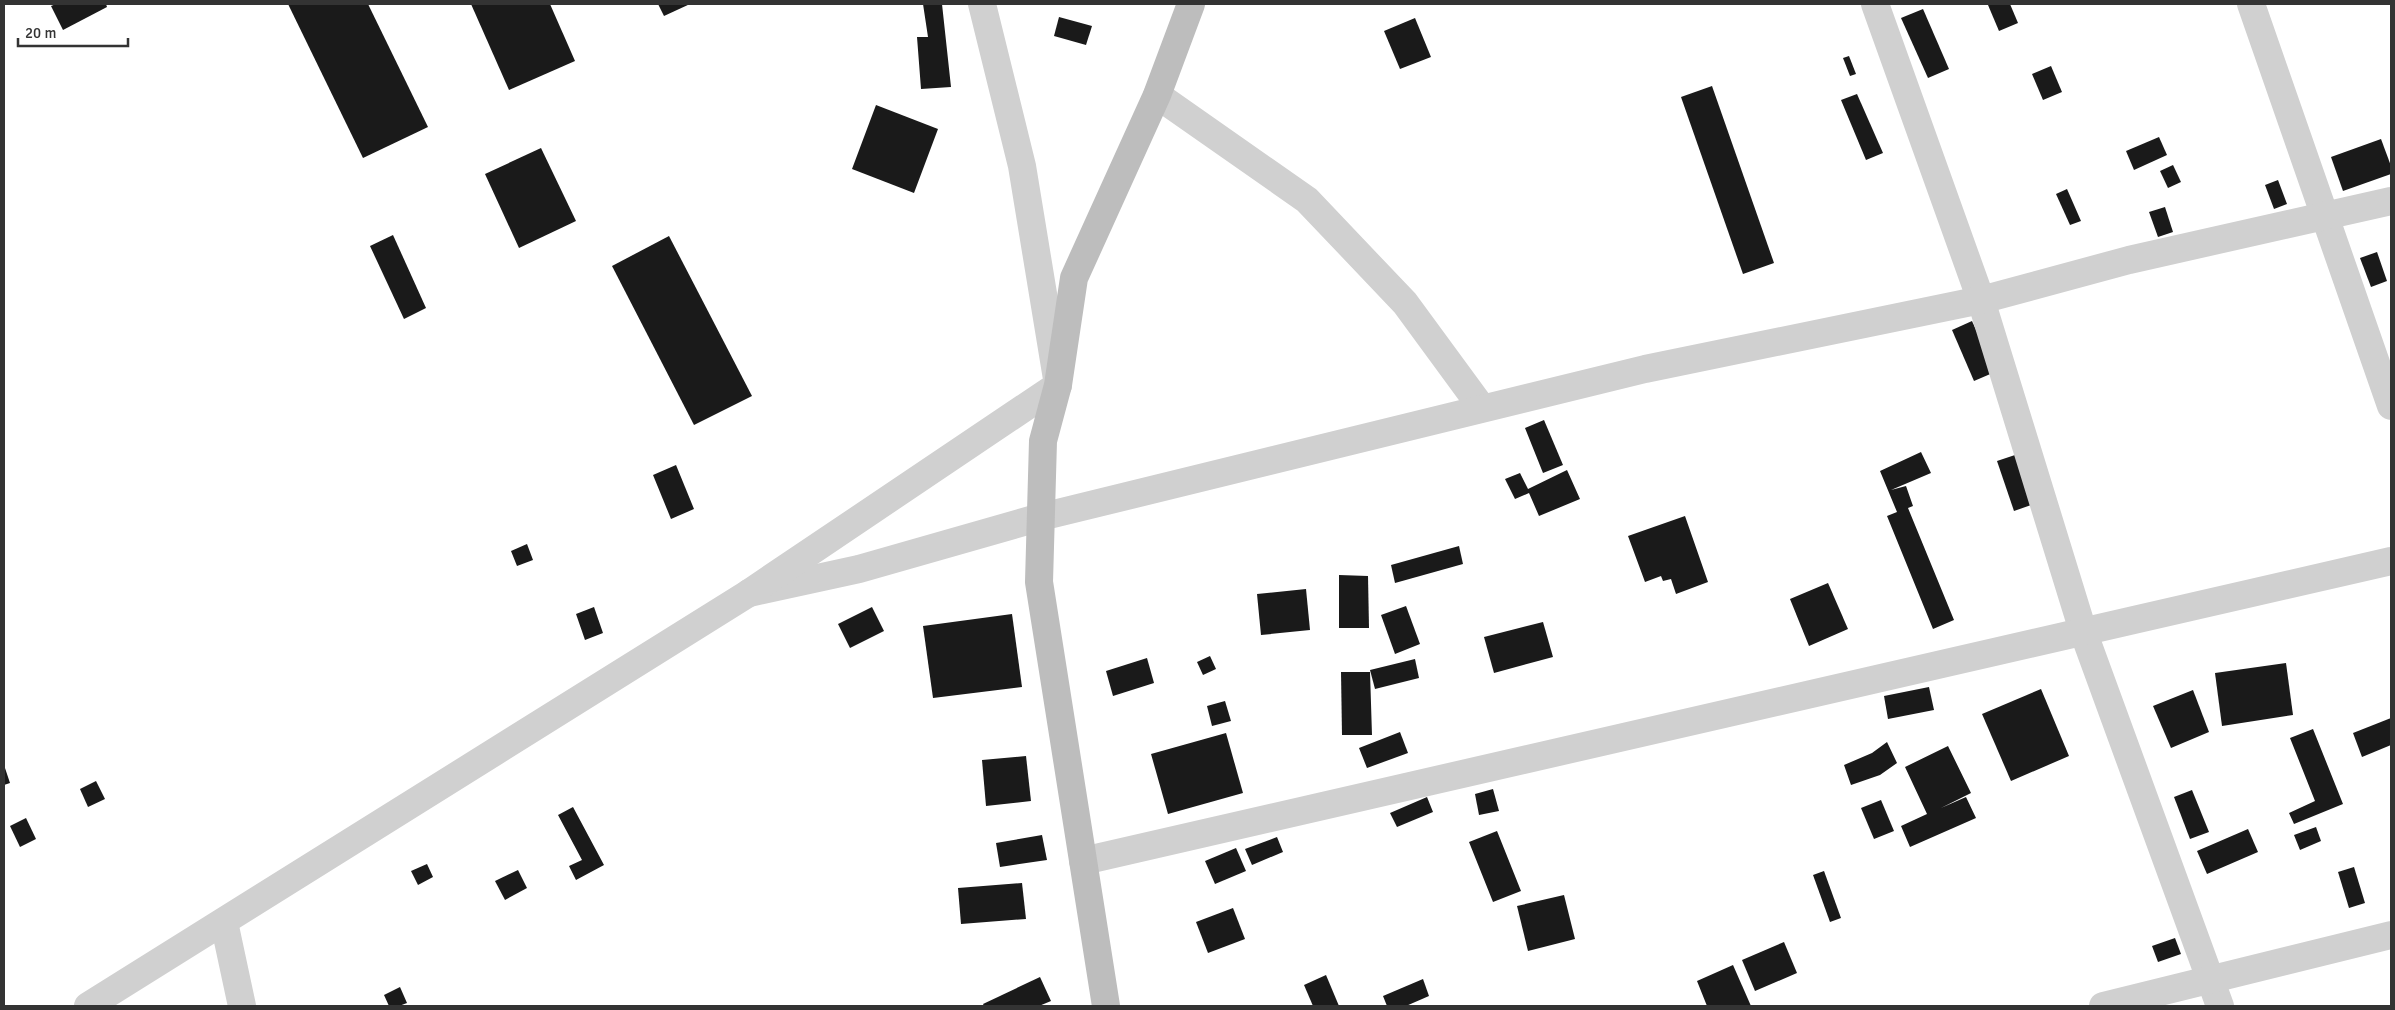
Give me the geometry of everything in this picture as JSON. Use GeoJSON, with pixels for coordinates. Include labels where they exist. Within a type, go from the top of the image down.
{"type":"FeatureCollection","features":[{"type":"Feature","properties":{"kind":"main road"},"geometry":{"type":"LineString","coordinates":[[1106,1006],[1039,582],[1043,441],[1058,385],[1074,278],[1157,95],[1191,4]]}},
{"type":"Feature","properties":{"kind":"street"},"geometry":{"type":"LineString","coordinates":[[88,1006],[748,593],[1058,385],[1022,166],[982,4]]}},
{"type":"Feature","properties":{"kind":"street"},"geometry":{"type":"LineString","coordinates":[[1875,4],[1981,300],[2082,631],[2220,1006]]}},
{"type":"Feature","properties":{"kind":"street"},"geometry":{"type":"LineString","coordinates":[[2251,4],[2391,406]]}},
{"type":"Feature","properties":{"kind":"street"},"geometry":{"type":"LineString","coordinates":[[1157,95],[1307,200],[1405,303],[1482,408]]}},
{"type":"Feature","properties":{"kind":"street"},"geometry":{"type":"LineString","coordinates":[[748,593],[859,569],[1041,517],[1482,408],[1646,369],[1981,300],[2129,260],[2391,201]]}},
{"type":"Feature","properties":{"kind":"street"},"geometry":{"type":"LineString","coordinates":[[1083,862],[2391,560]]}},
{"type":"Feature","properties":{"kind":"street"},"geometry":{"type":"LineString","coordinates":[[224,922],[242,1006]]}},
{"type":"Feature","properties":{"kind":"street"},"geometry":{"type":"LineString","coordinates":[[2103,1006],[2391,934]]}},
{"type":"Feature","properties":{"kind":"building"},"geometry":{"type":"Polygon","coordinates":[[[56,4],[106,4],[107,7],[63,30],[51,6],[56,4]]]}},
{"type":"Feature","properties":{"kind":"building"},"geometry":{"type":"Polygon","coordinates":[[[288,4],[368,4],[428,127],[363,158],[288,4]]]}},
{"type":"Feature","properties":{"kind":"building"},"geometry":{"type":"Polygon","coordinates":[[[471,4],[550,4],[575,61],[509,90],[471,4]]]}},
{"type":"Feature","properties":{"kind":"building"},"geometry":{"type":"Polygon","coordinates":[[[658,4],[690,4],[664,16],[658,4]]]}},
{"type":"Feature","properties":{"kind":"building"},"geometry":{"type":"Polygon","coordinates":[[[923,4],[942,4],[951,87],[921,89],[917,37],[928,37],[923,4]]]}},
{"type":"Feature","properties":{"kind":"building"},"geometry":{"type":"Polygon","coordinates":[[[2010,4],[2018,23],[1999,31],[1988,5],[2010,4]]]}},
{"type":"Feature","properties":{"kind":"building"},"geometry":{"type":"Polygon","coordinates":[[[1923,9],[1949,69],[1928,78],[1901,18],[1923,9]]]}},
{"type":"Feature","properties":{"kind":"building"},"geometry":{"type":"Polygon","coordinates":[[[1059,17],[1092,26],[1086,45],[1054,36],[1059,17]]]}},
{"type":"Feature","properties":{"kind":"building"},"geometry":{"type":"Polygon","coordinates":[[[1415,18],[1431,57],[1400,69],[1384,31],[1415,18]]]}},
{"type":"Feature","properties":{"kind":"building"},"geometry":{"type":"Polygon","coordinates":[[[1849,56],[1856,74],[1850,76],[1843,58],[1849,56]]]}},
{"type":"Feature","properties":{"kind":"building"},"geometry":{"type":"Polygon","coordinates":[[[2051,66],[2062,92],[2043,100],[2032,74],[2051,66]]]}},
{"type":"Feature","properties":{"kind":"building"},"geometry":{"type":"Polygon","coordinates":[[[1712,86],[1774,263],[1743,274],[1681,97],[1712,86]]]}},
{"type":"Feature","properties":{"kind":"building"},"geometry":{"type":"Polygon","coordinates":[[[1857,94],[1883,153],[1866,160],[1841,100],[1857,94]]]}},
{"type":"Feature","properties":{"kind":"building"},"geometry":{"type":"Polygon","coordinates":[[[876,105],[938,129],[914,193],[852,169],[876,105]]]}},
{"type":"Feature","properties":{"kind":"building"},"geometry":{"type":"Polygon","coordinates":[[[2159,137],[2167,155],[2134,170],[2126,151],[2159,137]]]}},
{"type":"Feature","properties":{"kind":"building"},"geometry":{"type":"Polygon","coordinates":[[[2381,139],[2391,166],[2391,174],[2343,191],[2331,157],[2381,139]]]}},
{"type":"Feature","properties":{"kind":"building"},"geometry":{"type":"Polygon","coordinates":[[[541,148],[576,221],[519,248],[485,174],[541,148]]]}},
{"type":"Feature","properties":{"kind":"building"},"geometry":{"type":"Polygon","coordinates":[[[2173,165],[2181,182],[2168,188],[2160,171],[2173,165]]]}},
{"type":"Feature","properties":{"kind":"building"},"geometry":{"type":"Polygon","coordinates":[[[2278,180],[2287,204],[2274,209],[2265,185],[2278,180]]]}},
{"type":"Feature","properties":{"kind":"building"},"geometry":{"type":"Polygon","coordinates":[[[2067,189],[2081,221],[2070,225],[2056,194],[2067,189]]]}},
{"type":"Feature","properties":{"kind":"building"},"geometry":{"type":"Polygon","coordinates":[[[2165,207],[2173,232],[2158,237],[2149,212],[2165,207]]]}},
{"type":"Feature","properties":{"kind":"building"},"geometry":{"type":"Polygon","coordinates":[[[393,235],[426,308],[404,319],[370,246],[393,235]]]}},
{"type":"Feature","properties":{"kind":"building"},"geometry":{"type":"Polygon","coordinates":[[[669,236],[752,396],[694,425],[612,266],[669,236]]]}},
{"type":"Feature","properties":{"kind":"building"},"geometry":{"type":"Polygon","coordinates":[[[2377,252],[2387,281],[2371,287],[2360,258],[2377,252]]]}},
{"type":"Feature","properties":{"kind":"building"},"geometry":{"type":"Polygon","coordinates":[[[1972,321],[1995,372],[1974,381],[1952,330],[1972,321]]]}},
{"type":"Feature","properties":{"kind":"building"},"geometry":{"type":"Polygon","coordinates":[[[1544,420],[1563,465],[1543,473],[1525,428],[1544,420]]]}},
{"type":"Feature","properties":{"kind":"building"},"geometry":{"type":"Polygon","coordinates":[[[1921,452],[1931,473],[1891,490],[1906,486],[1913,506],[1908,508],[1954,620],[1933,629],[1887,516],[1897,512],[1880,471],[1921,452]]]}},
{"type":"Feature","properties":{"kind":"building"},"geometry":{"type":"Polygon","coordinates":[[[2021,453],[2037,503],[2014,511],[1997,461],[2021,453]]]}},
{"type":"Feature","properties":{"kind":"building"},"geometry":{"type":"Polygon","coordinates":[[[676,465],[694,509],[671,519],[653,475],[676,465]]]}},
{"type":"Feature","properties":{"kind":"building"},"geometry":{"type":"Polygon","coordinates":[[[1567,470],[1580,499],[1539,516],[1529,493],[1515,499],[1505,479],[1520,473],[1528,489],[1567,470]]]}},
{"type":"Feature","properties":{"kind":"building"},"geometry":{"type":"Polygon","coordinates":[[[1685,516],[1708,582],[1676,594],[1671,579],[1663,581],[1661,576],[1645,582],[1628,536],[1685,516]]]}},
{"type":"Feature","properties":{"kind":"building"},"geometry":{"type":"Polygon","coordinates":[[[527,544],[533,560],[517,566],[511,551],[527,544]]]}},
{"type":"Feature","properties":{"kind":"building"},"geometry":{"type":"Polygon","coordinates":[[[1459,546],[1463,564],[1395,583],[1391,565],[1459,546]]]}},
{"type":"Feature","properties":{"kind":"building"},"geometry":{"type":"Polygon","coordinates":[[[1339,575],[1368,576],[1369,628],[1339,628],[1339,575]]]}},
{"type":"Feature","properties":{"kind":"building"},"geometry":{"type":"Polygon","coordinates":[[[1828,583],[1848,629],[1809,646],[1790,599],[1828,583]]]}},
{"type":"Feature","properties":{"kind":"building"},"geometry":{"type":"Polygon","coordinates":[[[1306,589],[1310,630],[1261,635],[1257,594],[1306,589]]]}},
{"type":"Feature","properties":{"kind":"building"},"geometry":{"type":"Polygon","coordinates":[[[1406,606],[1420,644],[1395,654],[1381,615],[1406,606]]]}},
{"type":"Feature","properties":{"kind":"building"},"geometry":{"type":"Polygon","coordinates":[[[594,607],[603,633],[585,640],[576,614],[594,607]]]}},
{"type":"Feature","properties":{"kind":"building"},"geometry":{"type":"Polygon","coordinates":[[[872,607],[884,631],[850,648],[838,624],[872,607]]]}},
{"type":"Feature","properties":{"kind":"building"},"geometry":{"type":"Polygon","coordinates":[[[1012,614],[1022,687],[933,698],[923,626],[1012,614]]]}},
{"type":"Feature","properties":{"kind":"building"},"geometry":{"type":"Polygon","coordinates":[[[1543,622],[1553,657],[1494,673],[1484,637],[1543,622]]]}},
{"type":"Feature","properties":{"kind":"building"},"geometry":{"type":"Polygon","coordinates":[[[1210,656],[1216,669],[1203,675],[1197,662],[1210,656]]]}},
{"type":"Feature","properties":{"kind":"building"},"geometry":{"type":"Polygon","coordinates":[[[1147,658],[1154,683],[1113,696],[1106,671],[1147,658]]]}},
{"type":"Feature","properties":{"kind":"building"},"geometry":{"type":"Polygon","coordinates":[[[1415,659],[1419,678],[1375,689],[1370,670],[1415,659]]]}},
{"type":"Feature","properties":{"kind":"building"},"geometry":{"type":"Polygon","coordinates":[[[2286,663],[2293,715],[2222,726],[2215,673],[2286,663]]]}},
{"type":"Feature","properties":{"kind":"building"},"geometry":{"type":"Polygon","coordinates":[[[1341,672],[1370,672],[1372,735],[1342,735],[1341,672]]]}},
{"type":"Feature","properties":{"kind":"building"},"geometry":{"type":"Polygon","coordinates":[[[1929,687],[1934,710],[1888,719],[1884,696],[1929,687]]]}},
{"type":"Feature","properties":{"kind":"building"},"geometry":{"type":"Polygon","coordinates":[[[2041,689],[2069,756],[2011,781],[1982,714],[2041,689]]]}},
{"type":"Feature","properties":{"kind":"building"},"geometry":{"type":"Polygon","coordinates":[[[2193,690],[2209,732],[2171,748],[2153,706],[2193,690]]]}},
{"type":"Feature","properties":{"kind":"building"},"geometry":{"type":"Polygon","coordinates":[[[1225,701],[1231,721],[1212,726],[1207,706],[1225,701]]]}},
{"type":"Feature","properties":{"kind":"building"},"geometry":{"type":"Polygon","coordinates":[[[2391,718],[2391,745],[2362,757],[2353,733],[2391,718]]]}},
{"type":"Feature","properties":{"kind":"building"},"geometry":{"type":"Polygon","coordinates":[[[2313,729],[2343,804],[2294,824],[2289,813],[2315,801],[2290,738],[2313,729]]]}},
{"type":"Feature","properties":{"kind":"building"},"geometry":{"type":"Polygon","coordinates":[[[1400,732],[1408,753],[1367,768],[1359,748],[1400,732]]]}},
{"type":"Feature","properties":{"kind":"building"},"geometry":{"type":"Polygon","coordinates":[[[1226,733],[1243,793],[1168,814],[1151,754],[1226,733]]]}},
{"type":"Feature","properties":{"kind":"building"},"geometry":{"type":"Polygon","coordinates":[[[1887,742],[1897,763],[1880,775],[1851,785],[1844,765],[1872,753],[1887,742]]]}},
{"type":"Feature","properties":{"kind":"building"},"geometry":{"type":"Polygon","coordinates":[[[1948,746],[1971,793],[1941,808],[1966,797],[1976,818],[1910,847],[1901,826],[1927,814],[1905,767],[1948,746]]]}},
{"type":"Feature","properties":{"kind":"building"},"geometry":{"type":"Polygon","coordinates":[[[1026,756],[1031,801],[986,806],[982,760],[1026,756]]]}},
{"type":"Feature","properties":{"kind":"building"},"geometry":{"type":"Polygon","coordinates":[[[4,765],[10,783],[4,785],[4,765]]]}},
{"type":"Feature","properties":{"kind":"building"},"geometry":{"type":"Polygon","coordinates":[[[96,781],[105,799],[88,807],[80,789],[96,781]]]}},
{"type":"Feature","properties":{"kind":"building"},"geometry":{"type":"Polygon","coordinates":[[[1493,789],[1499,811],[1479,815],[1475,794],[1493,789]]]}},
{"type":"Feature","properties":{"kind":"building"},"geometry":{"type":"Polygon","coordinates":[[[2192,790],[2209,832],[2190,839],[2174,797],[2192,790]]]}},
{"type":"Feature","properties":{"kind":"building"},"geometry":{"type":"Polygon","coordinates":[[[1427,797],[1433,812],[1397,827],[1390,813],[1427,797]]]}},
{"type":"Feature","properties":{"kind":"building"},"geometry":{"type":"Polygon","coordinates":[[[1881,800],[1894,831],[1874,839],[1861,808],[1881,800]]]}},
{"type":"Feature","properties":{"kind":"building"},"geometry":{"type":"Polygon","coordinates":[[[573,807],[604,865],[576,880],[569,866],[582,860],[558,815],[573,807]]]}},
{"type":"Feature","properties":{"kind":"building"},"geometry":{"type":"Polygon","coordinates":[[[26,818],[36,839],[20,847],[10,826],[26,818]]]}},
{"type":"Feature","properties":{"kind":"building"},"geometry":{"type":"Polygon","coordinates":[[[2316,827],[2321,841],[2300,850],[2294,835],[2316,827]]]}},
{"type":"Feature","properties":{"kind":"building"},"geometry":{"type":"Polygon","coordinates":[[[2248,829],[2258,852],[2207,874],[2197,851],[2248,829]]]}},
{"type":"Feature","properties":{"kind":"building"},"geometry":{"type":"Polygon","coordinates":[[[1497,831],[1521,891],[1493,902],[1469,842],[1497,831]]]}},
{"type":"Feature","properties":{"kind":"building"},"geometry":{"type":"Polygon","coordinates":[[[1042,835],[1047,860],[1000,867],[996,843],[1042,835]]]}},
{"type":"Feature","properties":{"kind":"building"},"geometry":{"type":"Polygon","coordinates":[[[1277,837],[1283,852],[1252,865],[1245,849],[1277,837]]]}},
{"type":"Feature","properties":{"kind":"building"},"geometry":{"type":"Polygon","coordinates":[[[1236,848],[1246,871],[1215,884],[1205,861],[1236,848]]]}},
{"type":"Feature","properties":{"kind":"building"},"geometry":{"type":"Polygon","coordinates":[[[427,864],[433,877],[418,885],[411,871],[427,864]]]}},
{"type":"Feature","properties":{"kind":"building"},"geometry":{"type":"Polygon","coordinates":[[[2354,867],[2365,903],[2349,908],[2338,872],[2354,867]]]}},
{"type":"Feature","properties":{"kind":"building"},"geometry":{"type":"Polygon","coordinates":[[[518,870],[527,888],[505,900],[495,881],[518,870]]]}},
{"type":"Feature","properties":{"kind":"building"},"geometry":{"type":"Polygon","coordinates":[[[1824,871],[1841,918],[1830,922],[1813,875],[1824,871]]]}},
{"type":"Feature","properties":{"kind":"building"},"geometry":{"type":"Polygon","coordinates":[[[1022,883],[1026,919],[961,924],[958,888],[1022,883]]]}},
{"type":"Feature","properties":{"kind":"building"},"geometry":{"type":"Polygon","coordinates":[[[1564,895],[1575,939],[1528,951],[1517,906],[1564,895]]]}},
{"type":"Feature","properties":{"kind":"building"},"geometry":{"type":"Polygon","coordinates":[[[1233,908],[1245,939],[1208,953],[1196,922],[1233,908]]]}},
{"type":"Feature","properties":{"kind":"building"},"geometry":{"type":"Polygon","coordinates":[[[2175,938],[2181,954],[2158,962],[2152,946],[2175,938]]]}},
{"type":"Feature","properties":{"kind":"building"},"geometry":{"type":"Polygon","coordinates":[[[1784,942],[1797,973],[1755,991],[1742,960],[1784,942]]]}},
{"type":"Feature","properties":{"kind":"building"},"geometry":{"type":"Polygon","coordinates":[[[1733,965],[1751,1006],[1707,1006],[1697,981],[1733,965]]]}},
{"type":"Feature","properties":{"kind":"building"},"geometry":{"type":"Polygon","coordinates":[[[1326,975],[1339,1006],[1313,1006],[1304,985],[1326,975]]]}},
{"type":"Feature","properties":{"kind":"building"},"geometry":{"type":"Polygon","coordinates":[[[1040,977],[1051,1001],[1039,1006],[984,1006],[983,1004],[1040,977]]]}},
{"type":"Feature","properties":{"kind":"building"},"geometry":{"type":"Polygon","coordinates":[[[1423,979],[1429,996],[1406,1006],[1387,1006],[1383,996],[1423,979]]]}},
{"type":"Feature","properties":{"kind":"building"},"geometry":{"type":"Polygon","coordinates":[[[400,987],[407,1003],[399,1006],[389,1006],[384,995],[400,987]]]}}]}
